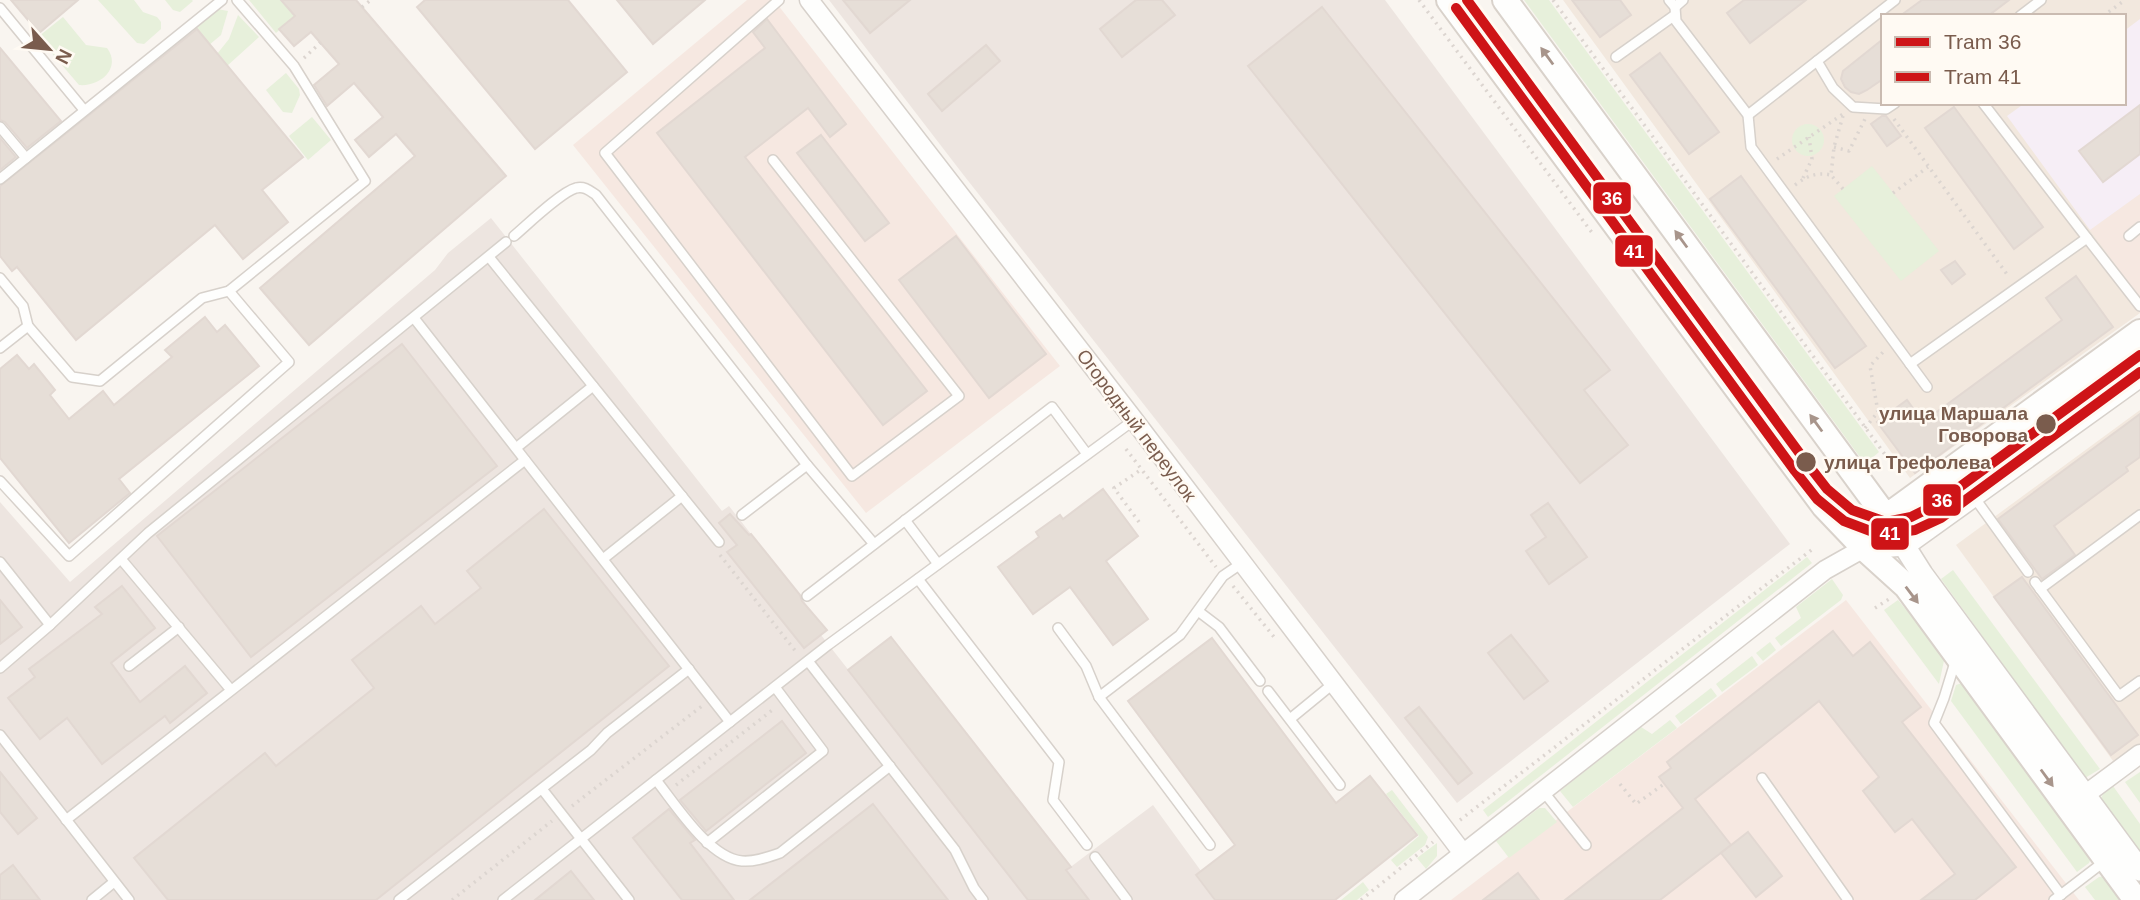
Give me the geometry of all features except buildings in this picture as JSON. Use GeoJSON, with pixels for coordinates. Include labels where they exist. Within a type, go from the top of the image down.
{"type":"FeatureCollection","features":[{"type":"Feature","properties":{"kind":"main road"},"geometry":{"type":"LineString","coordinates":[[1449,0],[1824,506],[1864,548],[1906,586],[1965,650],[2115,853],[2136,898]]}},
{"type":"Feature","properties":{"kind":"main road"},"geometry":{"type":"LineString","coordinates":[[1505,0],[1886,517],[2131,339]]}},
{"type":"Feature","properties":{"kind":"street","name":"Огородный переулок"},"geometry":{"type":"LineString","coordinates":[[809,0],[1134,420],[1462,852]]}},
{"type":"Feature","properties":{"kind":"street"},"geometry":{"type":"LineString","coordinates":[[1404,900],[1542,789],[1829,567],[1864,548],[1905,545],[2140,376]]}},
{"type":"Feature","properties":{"kind":"street"},"geometry":{"type":"LineString","coordinates":[[1886,517],[1965,650]]}},
{"type":"Feature","properties":{"kind":"street"},"geometry":{"type":"LineString","coordinates":[[2076,801],[2140,754]]}},
{"type":"Feature","properties":{"kind":"street"},"geometry":{"type":"LineString","coordinates":[[2115,853],[2140,870]]}},
{"type":"Feature","properties":{"kind":"lane"},"geometry":{"type":"LineString","coordinates":[[0,179],[222,0]]}},
{"type":"Feature","properties":{"kind":"lane"},"geometry":{"type":"LineString","coordinates":[[0,278],[23,306],[28,326],[72,377],[100,381],[202,299],[229,291],[365,181],[294,66],[237,0]]}},
{"type":"Feature","properties":{"kind":"lane"},"geometry":{"type":"LineString","coordinates":[[773,160],[959,396],[852,476],[605,153],[779,0]]}},
{"type":"Feature","properties":{"kind":"lane"},"geometry":{"type":"LineString","coordinates":[[1616,57],[1684,0]]}},
{"type":"Feature","properties":{"kind":"lane"},"geometry":{"type":"LineString","coordinates":[[1748,115],[1895,0]]}},
{"type":"Feature","properties":{"kind":"lane"},"geometry":{"type":"LineString","coordinates":[[2023,14],[2041,0]]}},
{"type":"Feature","properties":{"kind":"lane"},"geometry":{"type":"LineString","coordinates":[[1673,7],[1676,21],[1748,115],[1751,147],[1927,387]]}},
{"type":"Feature","properties":{"kind":"lane"},"geometry":{"type":"LineString","coordinates":[[0,8],[84,110]]}},
{"type":"Feature","properties":{"kind":"lane"},"geometry":{"type":"LineString","coordinates":[[1817,61],[1833,88],[1853,107],[1886,109],[1892,105]]}},
{"type":"Feature","properties":{"kind":"lane"},"geometry":{"type":"LineString","coordinates":[[1985,105],[2140,306]]}},
{"type":"Feature","properties":{"kind":"lane"},"geometry":{"type":"LineString","coordinates":[[0,127],[26,158]]}},
{"type":"Feature","properties":{"kind":"lane"},"geometry":{"type":"LineString","coordinates":[[0,667],[50,625],[148,533],[566,193],[577,188],[587,189],[596,195],[807,465],[874,544]]}},
{"type":"Feature","properties":{"kind":"lane"},"geometry":{"type":"LineString","coordinates":[[2129,236],[2140,227]]}},
{"type":"Feature","properties":{"kind":"lane"},"geometry":{"type":"LineString","coordinates":[[1910,364],[2087,238]]}},
{"type":"Feature","properties":{"kind":"lane"},"geometry":{"type":"LineString","coordinates":[[489,257],[719,542]]}},
{"type":"Feature","properties":{"kind":"lane"},"geometry":{"type":"LineString","coordinates":[[0,481],[69,556],[289,362],[229,291]]}},
{"type":"Feature","properties":{"kind":"lane"},"geometry":{"type":"LineString","coordinates":[[414,318],[730,722]]}},
{"type":"Feature","properties":{"kind":"lane"},"geometry":{"type":"LineString","coordinates":[[0,348],[28,326]]}},
{"type":"Feature","properties":{"kind":"lane"},"geometry":{"type":"LineString","coordinates":[[2131,339],[2140,369]]}},
{"type":"Feature","properties":{"kind":"lane"},"geometry":{"type":"LineString","coordinates":[[516,448],[593,386]]}},
{"type":"Feature","properties":{"kind":"lane"},"geometry":{"type":"LineString","coordinates":[[807,596],[1052,407],[1087,454]]}},
{"type":"Feature","properties":{"kind":"lane"},"geometry":{"type":"LineString","coordinates":[[503,900],[806,662],[1134,420]]}},
{"type":"Feature","properties":{"kind":"lane"},"geometry":{"type":"LineString","coordinates":[[66,820],[525,460]]}},
{"type":"Feature","properties":{"kind":"lane"},"geometry":{"type":"LineString","coordinates":[[742,515],[807,465]]}},
{"type":"Feature","properties":{"kind":"lane"},"geometry":{"type":"LineString","coordinates":[[603,559],[682,496]]}},
{"type":"Feature","properties":{"kind":"lane"},"geometry":{"type":"LineString","coordinates":[[1974,496],[2028,572]]}},
{"type":"Feature","properties":{"kind":"lane"},"geometry":{"type":"LineString","coordinates":[[2140,515],[2037,586],[2119,696],[2140,681]]}},
{"type":"Feature","properties":{"kind":"lane"},"geometry":{"type":"LineString","coordinates":[[1864,548],[1886,517]]}},
{"type":"Feature","properties":{"kind":"lane"},"geometry":{"type":"LineString","coordinates":[[905,520],[938,564]]}},
{"type":"Feature","properties":{"kind":"lane"},"geometry":{"type":"LineString","coordinates":[[121,559],[231,690]]}},
{"type":"Feature","properties":{"kind":"lane"},"geometry":{"type":"LineString","coordinates":[[0,562],[50,625]]}},
{"type":"Feature","properties":{"kind":"lane"},"geometry":{"type":"LineString","coordinates":[[1098,697],[1180,635],[1223,576],[1242,563]]}},
{"type":"Feature","properties":{"kind":"lane"},"geometry":{"type":"LineString","coordinates":[[918,579],[1059,762],[1053,800],[1087,845]]}},
{"type":"Feature","properties":{"kind":"lane"},"geometry":{"type":"LineString","coordinates":[[1198,611],[1219,627],[1260,681]]}},
{"type":"Feature","properties":{"kind":"lane"},"geometry":{"type":"LineString","coordinates":[[129,666],[179,627]]}},
{"type":"Feature","properties":{"kind":"lane"},"geometry":{"type":"LineString","coordinates":[[1058,628],[1086,666],[1098,697],[1210,845]]}},
{"type":"Feature","properties":{"kind":"lane"},"geometry":{"type":"LineString","coordinates":[[1965,650],[1934,723],[2057,897],[2115,853]]}},
{"type":"Feature","properties":{"kind":"lane"},"geometry":{"type":"LineString","coordinates":[[806,662],[955,850],[983,900]]}},
{"type":"Feature","properties":{"kind":"lane"},"geometry":{"type":"LineString","coordinates":[[399,900],[591,750],[607,733],[689,669]]}},
{"type":"Feature","properties":{"kind":"lane"},"geometry":{"type":"LineString","coordinates":[[1290,719],[1334,683]]}},
{"type":"Feature","properties":{"kind":"lane"},"geometry":{"type":"LineString","coordinates":[[707,843],[824,751],[775,687]]}},
{"type":"Feature","properties":{"kind":"lane"},"geometry":{"type":"LineString","coordinates":[[1268,691],[1340,785]]}},
{"type":"Feature","properties":{"kind":"lane"},"geometry":{"type":"LineString","coordinates":[[0,734],[129,900]]}},
{"type":"Feature","properties":{"kind":"lane"},"geometry":{"type":"LineString","coordinates":[[656,780],[707,843],[724,855],[742,861],[780,853],[890,766]]}},
{"type":"Feature","properties":{"kind":"lane"},"geometry":{"type":"LineString","coordinates":[[1762,778],[1848,900]]}},
{"type":"Feature","properties":{"kind":"lane"},"geometry":{"type":"LineString","coordinates":[[542,789],[629,900]]}},
{"type":"Feature","properties":{"kind":"lane"},"geometry":{"type":"LineString","coordinates":[[1542,789],[1586,845]]}},
{"type":"Feature","properties":{"kind":"lane"},"geometry":{"type":"LineString","coordinates":[[1096,857],[1127,900]]}},
{"type":"Feature","properties":{"kind":"lane"},"geometry":{"type":"LineString","coordinates":[[92,900],[114,882]]}},
{"type":"Feature","properties":{"kind":"path"},"geometry":{"type":"LineString","coordinates":[[362,8],[371,0]]}},
{"type":"Feature","properties":{"kind":"path"},"geometry":{"type":"LineString","coordinates":[[1553,0],[1889,460]]}},
{"type":"Feature","properties":{"kind":"path"},"geometry":{"type":"LineString","coordinates":[[2107,14],[2125,0]]}},
{"type":"Feature","properties":{"kind":"path"},"geometry":{"type":"LineString","coordinates":[[308,54],[320,43]]}},
{"type":"Feature","properties":{"kind":"path"},"geometry":{"type":"LineString","coordinates":[[1834,147],[1849,151],[1870,108]]}},
{"type":"Feature","properties":{"kind":"path"},"geometry":{"type":"LineString","coordinates":[[1886,109],[2017,288]]}},
{"type":"Feature","properties":{"kind":"path"},"geometry":{"type":"LineString","coordinates":[[1766,167],[1844,114],[1834,147],[1831,175]]}},
{"type":"Feature","properties":{"kind":"path"},"geometry":{"type":"LineString","coordinates":[[1802,180],[1812,159],[1809,137]]}},
{"type":"Feature","properties":{"kind":"path"},"geometry":{"type":"LineString","coordinates":[[1893,192],[1928,167]]}},
{"type":"Feature","properties":{"kind":"path"},"geometry":{"type":"LineString","coordinates":[[1785,193],[1802,180],[1822,173],[1831,175],[1843,189]]}},
{"type":"Feature","properties":{"kind":"path"},"geometry":{"type":"LineString","coordinates":[[1865,428],[1878,412],[1870,366],[1893,341]]}},
{"type":"Feature","properties":{"kind":"path"},"geometry":{"type":"LineString","coordinates":[[1139,522],[1114,488],[1142,469]]}},
{"type":"Feature","properties":{"kind":"path"},"geometry":{"type":"LineString","coordinates":[[719,542],[716,551],[806,662]]}},
{"type":"Feature","properties":{"kind":"path"},"geometry":{"type":"LineString","coordinates":[[1361,900],[1446,831],[1814,548]]}},
{"type":"Feature","properties":{"kind":"path"},"geometry":{"type":"LineString","coordinates":[[1875,608],[1893,595]]}},
{"type":"Feature","properties":{"kind":"path"},"geometry":{"type":"LineString","coordinates":[[452,900],[712,698]]}},
{"type":"Feature","properties":{"kind":"path"},"geometry":{"type":"LineString","coordinates":[[1620,784],[1636,804],[1664,784]]}},
{"type":"Feature","properties":{"kind":"shaded area"},"geometry":{"type":"Polygon","coordinates":[[[747,0],[774,0],[1060,366],[866,513],[573,145],[747,0]]]}},
{"type":"Feature","properties":{"kind":"shaded area"},"geometry":{"type":"Polygon","coordinates":[[[829,0],[1385,0],[1790,544],[1457,803],[829,0]]]}},
{"type":"Feature","properties":{"kind":"shaded area"},"geometry":{"type":"Polygon","coordinates":[[[1563,0],[2140,0],[2140,313],[1910,478],[1563,0]]]}},
{"type":"Feature","properties":{"kind":"shaded area"},"geometry":{"type":"Polygon","coordinates":[[[2140,19],[2140,194],[2090,230],[2007,116],[2022,105],[2126,105],[2126,30],[2140,19]]]}},
{"type":"Feature","properties":{"kind":"shaded area"},"geometry":{"type":"Polygon","coordinates":[[[2140,194],[2140,299],[2090,230],[2140,194]]]}},
{"type":"Feature","properties":{"kind":"shaded area"},"geometry":{"type":"Polygon","coordinates":[[[491,218],[722,511],[729,506],[751,534],[728,553],[804,648],[821,635],[1028,899],[1153,805],[1201,871],[1195,875],[1214,900],[0,900],[0,502],[70,582],[435,270],[448,253],[491,218]]]}},
{"type":"Feature","properties":{"kind":"shaded area"},"geometry":{"type":"Polygon","coordinates":[[[2140,410],[2140,747],[2116,765],[1956,545],[2140,410]]]}},
{"type":"Feature","properties":{"kind":"shaded area"},"geometry":{"type":"Polygon","coordinates":[[[1846,600],[2079,900],[1451,900],[1846,600]]]}},
{"type":"Feature","properties":{"kind":"green space"},"geometry":{"type":"Polygon","coordinates":[[[98,0],[134,0],[143,12],[157,17],[161,22],[161,29],[144,44],[137,43],[98,0]]]}},
{"type":"Feature","properties":{"kind":"green space"},"geometry":{"type":"Polygon","coordinates":[[[165,0],[193,1],[180,12],[173,10],[165,0]]]}},
{"type":"Feature","properties":{"kind":"green space"},"geometry":{"type":"Polygon","coordinates":[[[249,0],[281,0],[295,16],[276,33],[249,0]]]}},
{"type":"Feature","properties":{"kind":"green space"},"geometry":{"type":"Polygon","coordinates":[[[1524,0],[1549,0],[1879,452],[1865,464],[1524,0]]]}},
{"type":"Feature","properties":{"kind":"green space"},"geometry":{"type":"Polygon","coordinates":[[[217,9],[228,11],[221,35],[209,45],[193,25],[217,9]]]}},
{"type":"Feature","properties":{"kind":"green space"},"geometry":{"type":"Polygon","coordinates":[[[238,15],[259,37],[227,66],[217,54],[229,39],[238,15]]]}},
{"type":"Feature","properties":{"kind":"green space"},"geometry":{"type":"Polygon","coordinates":[[[63,17],[86,45],[107,48],[111,55],[110,69],[94,83],[79,85],[38,37],[63,17]]]}},
{"type":"Feature","properties":{"kind":"green space"},"geometry":{"type":"Polygon","coordinates":[[[286,73],[299,89],[300,95],[292,113],[283,112],[266,90],[286,73]]]}},
{"type":"Feature","properties":{"kind":"green space"},"geometry":{"type":"Polygon","coordinates":[[[312,117],[331,140],[308,160],[289,136],[312,117]]]}},
{"type":"Feature","properties":{"kind":"green space"},"geometry":{"type":"Polygon","coordinates":[[[1808,124],[1819,129],[1824,140],[1819,151],[1808,156],[1797,151],[1792,140],[1797,129],[1808,124]]]}},
{"type":"Feature","properties":{"kind":"green space"},"geometry":{"type":"Polygon","coordinates":[[[1872,166],[1939,251],[1901,281],[1834,196],[1872,166]]]}},
{"type":"Feature","properties":{"kind":"green space"},"geometry":{"type":"Polygon","coordinates":[[[1807,557],[1812,563],[1488,817],[1483,810],[1807,557]]]}},
{"type":"Feature","properties":{"kind":"green space"},"geometry":{"type":"Polygon","coordinates":[[[1953,570],[2100,769],[2085,778],[1941,579],[1953,570]]]}},
{"type":"Feature","properties":{"kind":"green space"},"geometry":{"type":"Polygon","coordinates":[[[1832,579],[1843,595],[1841,600],[1781,646],[1775,638],[1801,618],[1796,607],[1832,579]]]}},
{"type":"Feature","properties":{"kind":"green space"},"geometry":{"type":"Polygon","coordinates":[[[1898,600],[1945,656],[1939,684],[1884,610],[1898,600]]]}},
{"type":"Feature","properties":{"kind":"green space"},"geometry":{"type":"Polygon","coordinates":[[[1770,642],[1776,650],[1763,661],[1756,653],[1770,642]]]}},
{"type":"Feature","properties":{"kind":"green space"},"geometry":{"type":"Polygon","coordinates":[[[1752,656],[1758,665],[1722,692],[1716,684],[1752,656]]]}},
{"type":"Feature","properties":{"kind":"green space"},"geometry":{"type":"Polygon","coordinates":[[[1965,682],[2092,856],[2089,863],[2077,872],[1951,701],[1956,685],[1965,682]]]}},
{"type":"Feature","properties":{"kind":"green space"},"geometry":{"type":"Polygon","coordinates":[[[1711,688],[1717,696],[1681,724],[1675,716],[1711,688]]]}},
{"type":"Feature","properties":{"kind":"green space"},"geometry":{"type":"Polygon","coordinates":[[[1670,720],[1677,728],[1573,807],[1560,791],[1641,727],[1652,734],[1670,720]]]}},
{"type":"Feature","properties":{"kind":"green space"},"geometry":{"type":"Polygon","coordinates":[[[2140,772],[2140,803],[2125,782],[2140,772]]]}},
{"type":"Feature","properties":{"kind":"green space"},"geometry":{"type":"Polygon","coordinates":[[[2113,786],[2140,824],[2140,853],[2100,800],[2113,786]]]}},
{"type":"Feature","properties":{"kind":"green space"},"geometry":{"type":"Polygon","coordinates":[[[1392,790],[1428,837],[1425,845],[1397,867],[1391,860],[1419,836],[1386,794],[1392,790]]]}},
{"type":"Feature","properties":{"kind":"green space"},"geometry":{"type":"Polygon","coordinates":[[[1539,808],[1545,808],[1557,822],[1509,858],[1496,841],[1539,808]]]}},
{"type":"Feature","properties":{"kind":"green space"},"geometry":{"type":"Polygon","coordinates":[[[1437,843],[1437,856],[1426,869],[1417,858],[1437,843]]]}},
{"type":"Feature","properties":{"kind":"green space"},"geometry":{"type":"Polygon","coordinates":[[[2106,876],[2121,895],[2118,900],[2095,900],[2085,887],[2099,877],[2106,876]]]}},
{"type":"Feature","properties":{"kind":"green space"},"geometry":{"type":"Polygon","coordinates":[[[1363,882],[1369,890],[1357,900],[1341,900],[1363,882]]]}},
{"type":"Feature","properties":{"kind":"tram line","name":"36"},"geometry":{"type":"LineString","coordinates":[[1467,0],[1806,462],[1827,489],[1852,510],[1886,522],[1911,517],[1935,505],[2140,355]]}},
{"type":"Feature","properties":{"kind":"tram line","name":"41"},"geometry":{"type":"LineString","coordinates":[[1456,8],[1795,471],[1817,499],[1844,521],[1881,535],[1915,530],[1941,518],[2140,372]]}},
{"type":"Feature","properties":{"kind":"place","name":"улица Маршала Говорова"},"geometry":{"type":"Point","coordinates":[2046,424]}},
{"type":"Feature","properties":{"kind":"place","name":"улица Трефолева"},"geometry":{"type":"Point","coordinates":[1806,462]}}]}
